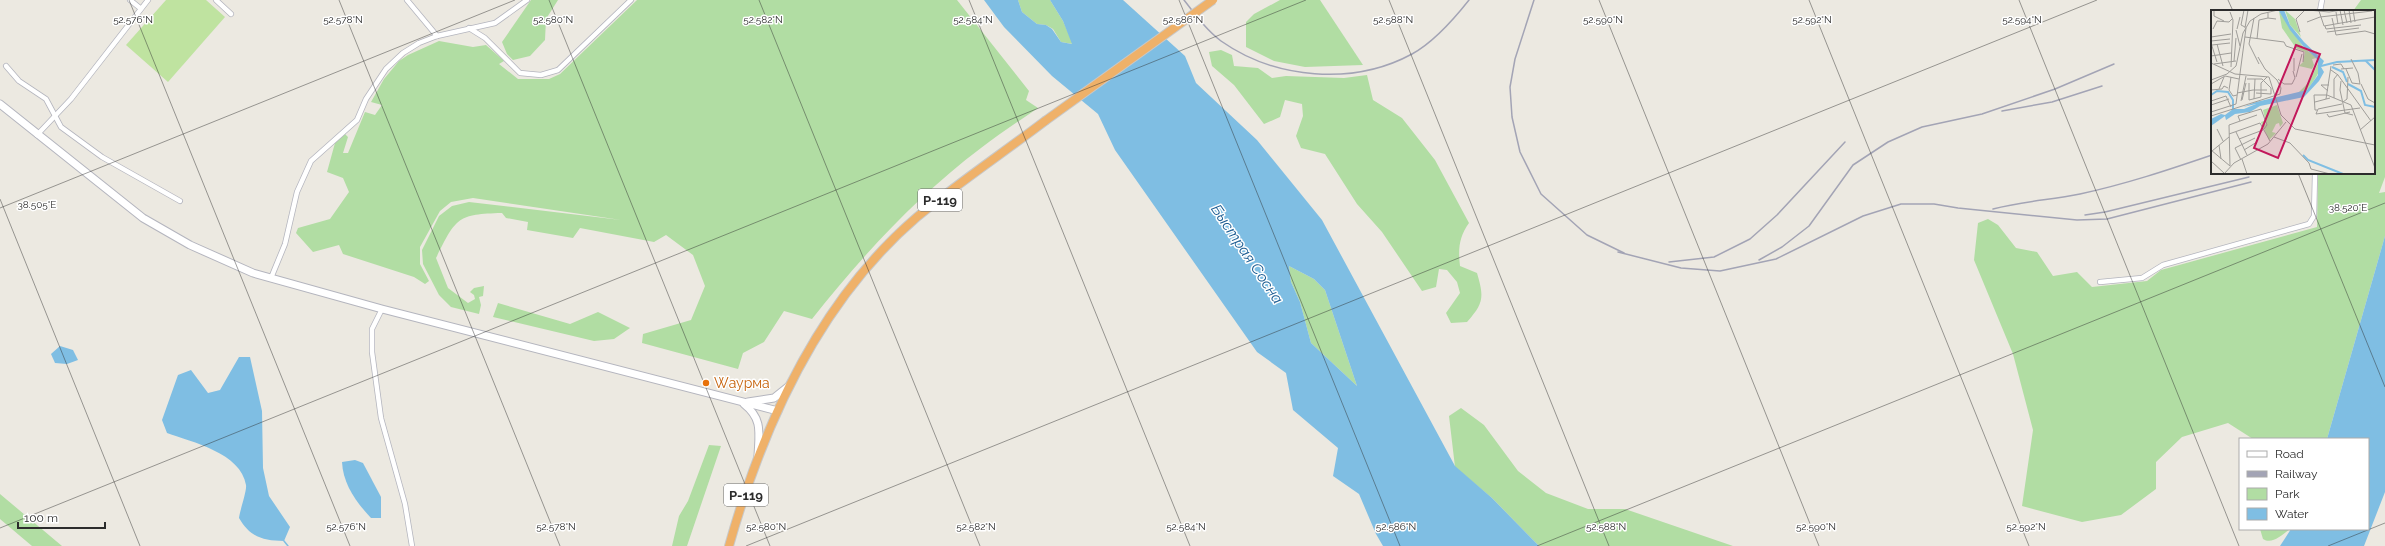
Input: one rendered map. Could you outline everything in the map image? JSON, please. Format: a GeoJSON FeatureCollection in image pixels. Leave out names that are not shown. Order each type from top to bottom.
{"type":"FeatureCollection","features":[{"type":"Feature","properties":{"kind":"highway","name":"Р-119"},"geometry":{"type":"LineString","coordinates":[[729,546],[758,463],[778,411],[791,384],[847,293],[879,256],[917,218],[1045,121],[1213,0]]}},
{"type":"Feature","properties":{"kind":"main road"},"geometry":{"type":"LineString","coordinates":[[0,104],[143,218],[190,245],[253,273],[382,309],[778,411]]}},
{"type":"Feature","properties":{"kind":"main road"},"geometry":{"type":"LineString","coordinates":[[742,402],[774,398],[791,384]]}},
{"type":"Feature","properties":{"kind":"main road"},"geometry":{"type":"LineString","coordinates":[[742,402],[754,411],[758,421],[758,463]]}},
{"type":"Feature","properties":{"kind":"street"},"geometry":{"type":"LineString","coordinates":[[130,0],[140,8]]}},
{"type":"Feature","properties":{"kind":"street"},"geometry":{"type":"LineString","coordinates":[[38,134],[54,115],[71,100],[140,8],[148,0]]}},
{"type":"Feature","properties":{"kind":"street"},"geometry":{"type":"LineString","coordinates":[[216,0],[231,14]]}},
{"type":"Feature","properties":{"kind":"street"},"geometry":{"type":"LineString","coordinates":[[407,0],[437,36]]}},
{"type":"Feature","properties":{"kind":"street"},"geometry":{"type":"LineString","coordinates":[[272,278],[285,244],[297,192],[311,161],[357,120],[366,99],[386,69],[403,53],[419,43],[437,36],[495,23],[527,0]]}},
{"type":"Feature","properties":{"kind":"street"},"geometry":{"type":"LineString","coordinates":[[469,28],[485,38],[520,73],[540,75],[558,70],[631,0]]}},
{"type":"Feature","properties":{"kind":"street"},"geometry":{"type":"LineString","coordinates":[[2320,10],[2322,0]]}},
{"type":"Feature","properties":{"kind":"street"},"geometry":{"type":"LineString","coordinates":[[6,66],[19,81],[46,99],[51,106],[61,128],[102,157],[180,201]]}},
{"type":"Feature","properties":{"kind":"street"},"geometry":{"type":"LineString","coordinates":[[2100,282],[2142,278],[2163,265],[2309,224],[2314,216],[2315,174]]}},
{"type":"Feature","properties":{"kind":"street"},"geometry":{"type":"LineString","coordinates":[[382,309],[372,329],[372,352],[381,418],[405,504],[412,546]]}},
{"type":"Feature","properties":{"kind":"green space"},"geometry":{"type":"Polygon","coordinates":[[[166,0],[206,0],[225,17],[168,82],[126,45],[166,0]]]}},
{"type":"Feature","properties":{"kind":"green space"},"geometry":{"type":"Polygon","coordinates":[[[531,0],[558,0],[546,19],[545,40],[530,56],[513,60],[507,54],[502,42],[531,0]]]}},
{"type":"Feature","properties":{"kind":"green space"},"geometry":{"type":"Polygon","coordinates":[[[637,0],[957,0],[1029,91],[1026,100],[1038,108],[981,148],[934,186],[870,250],[812,319],[784,311],[764,342],[743,353],[738,369],[642,343],[643,334],[691,320],[705,286],[693,255],[666,235],[654,242],[580,228],[573,238],[527,230],[528,222],[506,218],[502,213],[467,217],[454,226],[448,234],[436,258],[448,288],[468,303],[475,299],[474,295],[470,292],[474,288],[484,286],[483,296],[479,297],[481,305],[479,314],[451,307],[439,295],[423,264],[422,250],[439,216],[452,206],[469,202],[621,220],[473,198],[451,202],[440,211],[420,247],[420,264],[429,281],[425,284],[414,277],[343,254],[339,245],[313,252],[296,233],[298,228],[330,219],[349,192],[343,178],[327,172],[335,143],[345,134],[348,137],[343,153],[348,153],[365,112],[375,115],[382,105],[371,102],[384,79],[399,61],[408,55],[439,41],[473,47],[486,45],[504,61],[499,64],[518,79],[549,79],[560,74],[637,0]]]}},
{"type":"Feature","properties":{"kind":"green space"},"geometry":{"type":"Polygon","coordinates":[[[1018,0],[1050,0],[1063,21],[1073,44],[1061,42],[1053,29],[1046,25],[1037,24],[1022,12],[1018,0]]]}},
{"type":"Feature","properties":{"kind":"green space"},"geometry":{"type":"Polygon","coordinates":[[[1280,0],[1320,0],[1363,65],[1305,67],[1274,61],[1246,47],[1246,22],[1254,14],[1280,0]]]}},
{"type":"Feature","properties":{"kind":"green space"},"geometry":{"type":"Polygon","coordinates":[[[2361,0],[2385,0],[2385,177],[2379,193],[2385,192],[2385,236],[2327,438],[2251,438],[2228,423],[2182,437],[2156,462],[2156,489],[2121,515],[2082,522],[2022,506],[2033,430],[2013,354],[1974,260],[1978,223],[1988,219],[1998,225],[2016,248],[2037,252],[2053,276],[2077,272],[2092,287],[2147,281],[2161,270],[2317,227],[2318,174],[2375,174],[2375,10],[2354,10],[2361,0]]]}},
{"type":"Feature","properties":{"kind":"green space"},"geometry":{"type":"Polygon","coordinates":[[[1221,50],[1232,55],[1234,66],[1258,68],[1272,78],[1286,76],[1344,78],[1367,75],[1373,100],[1402,118],[1435,160],[1469,223],[1461,238],[1459,254],[1460,266],[1477,273],[1481,288],[1481,299],[1477,310],[1467,322],[1451,323],[1446,313],[1460,293],[1457,282],[1447,270],[1439,269],[1436,287],[1422,291],[1382,232],[1357,204],[1325,154],[1301,148],[1296,136],[1303,116],[1302,104],[1285,100],[1280,117],[1264,124],[1234,85],[1212,66],[1209,52],[1221,50]]]}},
{"type":"Feature","properties":{"kind":"green space"},"geometry":{"type":"Polygon","coordinates":[[[1289,266],[1314,279],[1325,290],[1357,386],[1311,343],[1300,302],[1291,282],[1289,266]]]}},
{"type":"Feature","properties":{"kind":"green space"},"geometry":{"type":"Polygon","coordinates":[[[498,303],[570,324],[598,312],[630,328],[614,339],[594,341],[493,317],[498,303]]]}},
{"type":"Feature","properties":{"kind":"green space"},"geometry":{"type":"Polygon","coordinates":[[[1461,408],[1484,425],[1518,471],[1546,493],[1588,509],[1625,509],[1733,546],[1539,546],[1492,498],[1455,467],[1449,416],[1461,408]]]}},
{"type":"Feature","properties":{"kind":"green space"},"geometry":{"type":"Polygon","coordinates":[[[709,445],[721,446],[687,546],[672,546],[679,516],[688,501],[709,445]]]}},
{"type":"Feature","properties":{"kind":"green space"},"geometry":{"type":"Polygon","coordinates":[[[0,494],[62,546],[32,546],[0,519],[0,494]]]}},
{"type":"Feature","properties":{"kind":"green space"},"geometry":{"type":"Polygon","coordinates":[[[2260,530],[2289,530],[2273,540],[2266,541],[2263,539],[2260,530]]]}},
{"type":"Feature","properties":{"kind":"water","name":"Быстрая Сосна"},"geometry":{"type":"Polygon","coordinates":[[[984,0],[1018,0],[1022,12],[1037,24],[1046,25],[1052,29],[1061,42],[1072,44],[1063,21],[1050,0],[1123,0],[1185,56],[1196,83],[1257,140],[1322,220],[1455,466],[1492,498],[1539,546],[1383,546],[1376,534],[1359,494],[1333,476],[1338,448],[1293,410],[1286,373],[1257,352],[1115,150],[1098,114],[1052,76],[1004,27],[984,0]],[[1289,266],[1291,282],[1300,302],[1311,343],[1357,386],[1325,290],[1314,279],[1289,266]]]}},
{"type":"Feature","properties":{"kind":"water"},"geometry":{"type":"Polygon","coordinates":[[[2385,236],[2385,492],[2364,546],[2280,546],[2290,530],[2369,530],[2369,438],[2327,438],[2385,236]]]}},
{"type":"Feature","properties":{"kind":"water"},"geometry":{"type":"Polygon","coordinates":[[[60,346],[73,350],[78,360],[67,364],[55,363],[51,354],[60,346]]]}},
{"type":"Feature","properties":{"kind":"water"},"geometry":{"type":"Polygon","coordinates":[[[239,357],[250,357],[262,411],[263,468],[269,496],[290,527],[284,541],[263,539],[258,537],[248,530],[239,518],[246,485],[242,474],[235,465],[214,450],[167,433],[162,420],[178,375],[191,370],[208,393],[220,390],[239,357]]]}},
{"type":"Feature","properties":{"kind":"water"},"geometry":{"type":"Polygon","coordinates":[[[355,460],[363,463],[381,497],[381,518],[371,518],[360,506],[351,492],[345,478],[342,462],[355,460]]]}},
{"type":"Feature","properties":{"kind":"waterway"},"geometry":{"type":"LineString","coordinates":[[284,541],[288,546]]}},
{"type":"Feature","properties":{"kind":"railway"},"geometry":{"type":"LineString","coordinates":[[1184,0],[1210,32],[1242,54],[1265,64],[1315,74],[1340,74],[1365,71],[1389,64],[1412,54],[1436,37],[1469,0]]}},
{"type":"Feature","properties":{"kind":"railway"},"geometry":{"type":"LineString","coordinates":[[1534,0],[1515,59],[1510,87],[1512,117],[1520,152],[1541,194],[1587,235],[1624,253]]}},
{"type":"Feature","properties":{"kind":"railway"},"geometry":{"type":"LineString","coordinates":[[1759,260],[1782,247],[1809,226],[1853,165],[1888,142],[1922,127],[1982,114],[2055,89],[2114,64]]}},
{"type":"Feature","properties":{"kind":"railway"},"geometry":{"type":"LineString","coordinates":[[2002,111],[2052,102],[2102,86]]}},
{"type":"Feature","properties":{"kind":"railway"},"geometry":{"type":"LineString","coordinates":[[1669,262],[1714,257],[1750,239],[1777,215],[1845,142]]}},
{"type":"Feature","properties":{"kind":"railway"},"geometry":{"type":"LineString","coordinates":[[1993,209],[2015,204],[2069,196],[2114,186],[2211,155]]}},
{"type":"Feature","properties":{"kind":"railway"},"geometry":{"type":"LineString","coordinates":[[2085,215],[2105,212],[2249,177]]}},
{"type":"Feature","properties":{"kind":"railway"},"geometry":{"type":"LineString","coordinates":[[1618,252],[1681,268],[1720,271],[1776,259],[1863,216],[1901,204],[1934,204],[1958,208],[2077,220],[2107,219],[2251,182]]}},
{"type":"Feature","properties":{"kind":"place","name":"Wаурма"},"geometry":{"type":"Point","coordinates":[706,383]}}]}
